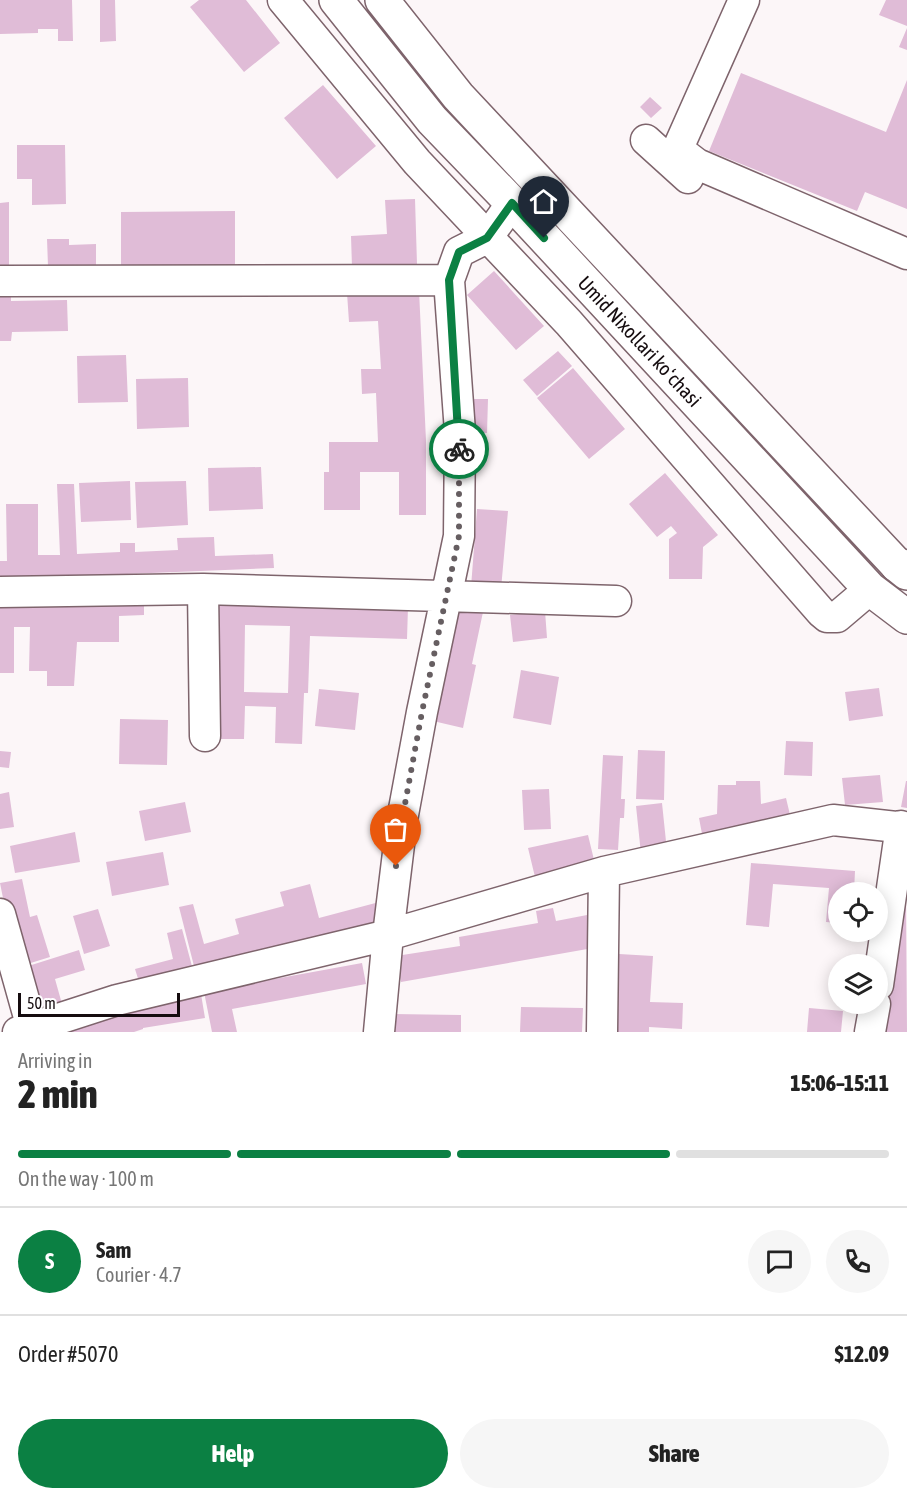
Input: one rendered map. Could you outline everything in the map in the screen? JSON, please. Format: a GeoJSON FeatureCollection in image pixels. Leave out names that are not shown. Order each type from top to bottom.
{"type":"FeatureCollection","features":[{"type":"Feature","properties":{"kind":"main road","name":"Umid Nixollari koʻchasi"},"geometry":{"type":"LineString","coordinates":[[336,0],[432,120],[512,203],[870,589],[907,617]]}},
{"type":"Feature","properties":{"kind":"main road","name":"Umid Nixollari koʻchasi"},"geometry":{"type":"LineString","coordinates":[[382,0],[458,96],[904,568]]}},
{"type":"Feature","properties":{"kind":"street"},"geometry":{"type":"LineString","coordinates":[[283,0],[417,162],[569,322],[826,617],[837,617],[870,589]]}},
{"type":"Feature","properties":{"kind":"street"},"geometry":{"type":"LineString","coordinates":[[744,0],[679,146],[684,154],[697,164],[907,254]]}},
{"type":"Feature","properties":{"kind":"street"},"geometry":{"type":"LineString","coordinates":[[646,140],[693,183],[741,204],[750,202],[759,191]]}},
{"type":"Feature","properties":{"kind":"street"},"geometry":{"type":"LineString","coordinates":[[379,1032],[402,820],[459,536],[460,444],[449,280],[459,252],[487,238],[512,203]]}},
{"type":"Feature","properties":{"kind":"street"},"geometry":{"type":"LineString","coordinates":[[0,281],[449,280]]}},
{"type":"Feature","properties":{"kind":"street"},"geometry":{"type":"LineString","coordinates":[[203,589],[205,736]]}},
{"type":"Feature","properties":{"kind":"street"},"geometry":{"type":"LineString","coordinates":[[0,592],[203,589],[616,601]]}},
{"type":"Feature","properties":{"kind":"street"},"geometry":{"type":"LineString","coordinates":[[0,914],[25,1030],[117,1000],[388,934],[604,872],[833,820],[904,827],[883,954]]}},
{"type":"Feature","properties":{"kind":"street"},"geometry":{"type":"LineString","coordinates":[[602,1032],[604,872]]}},
{"type":"Feature","properties":{"kind":"street"},"geometry":{"type":"LineString","coordinates":[[870,1032],[873,1014]]}},
{"type":"Feature","properties":{"kind":"building"},"geometry":{"type":"Polygon","coordinates":[[[0,0],[72,0],[73,41],[58,41],[58,29],[38,29],[38,33],[0,34],[0,0]]]}},
{"type":"Feature","properties":{"kind":"building"},"geometry":{"type":"Polygon","coordinates":[[[100,0],[115,0],[116,41],[100,42],[100,0]]]}},
{"type":"Feature","properties":{"kind":"building"},"geometry":{"type":"Polygon","coordinates":[[[199,0],[246,0],[280,43],[244,72],[190,7],[199,0]]]}},
{"type":"Feature","properties":{"kind":"building"},"geometry":{"type":"Polygon","coordinates":[[[886,0],[907,0],[907,26],[879,15],[886,0]]]}},
{"type":"Feature","properties":{"kind":"building"},"geometry":{"type":"Polygon","coordinates":[[[907,28],[907,50],[899,47],[907,28]]]}},
{"type":"Feature","properties":{"kind":"building"},"geometry":{"type":"Polygon","coordinates":[[[741,73],[886,132],[907,80],[907,209],[865,192],[857,211],[709,151],[741,73]]]}},
{"type":"Feature","properties":{"kind":"building"},"geometry":{"type":"Polygon","coordinates":[[[323,85],[376,146],[337,179],[284,118],[323,85]]]}},
{"type":"Feature","properties":{"kind":"building"},"geometry":{"type":"Polygon","coordinates":[[[650,97],[662,108],[651,118],[640,107],[650,97]]]}},
{"type":"Feature","properties":{"kind":"building"},"geometry":{"type":"Polygon","coordinates":[[[17,145],[65,145],[66,204],[32,205],[32,179],[17,179],[17,145]]]}},
{"type":"Feature","properties":{"kind":"building"},"geometry":{"type":"Polygon","coordinates":[[[415,199],[417,264],[352,267],[351,236],[387,234],[385,200],[415,199]]]}},
{"type":"Feature","properties":{"kind":"building"},"geometry":{"type":"Polygon","coordinates":[[[9,202],[9,268],[0,268],[0,203],[9,202]]]}},
{"type":"Feature","properties":{"kind":"building"},"geometry":{"type":"Polygon","coordinates":[[[235,211],[235,268],[121,269],[121,212],[235,211]]]}},
{"type":"Feature","properties":{"kind":"building"},"geometry":{"type":"Polygon","coordinates":[[[47,239],[69,239],[69,245],[96,244],[96,265],[48,266],[47,239]]]}},
{"type":"Feature","properties":{"kind":"building"},"geometry":{"type":"Polygon","coordinates":[[[494,271],[544,326],[516,350],[467,295],[494,271]]]}},
{"type":"Feature","properties":{"kind":"building"},"geometry":{"type":"Polygon","coordinates":[[[419,290],[426,441],[426,515],[399,515],[399,472],[360,472],[360,510],[324,510],[324,472],[329,472],[329,442],[378,442],[376,393],[362,394],[361,369],[381,369],[378,321],[349,322],[347,293],[419,290]]]}},
{"type":"Feature","properties":{"kind":"building"},"geometry":{"type":"Polygon","coordinates":[[[0,296],[11,296],[11,301],[67,300],[68,331],[12,332],[11,341],[0,341],[0,296]]]}},
{"type":"Feature","properties":{"kind":"building"},"geometry":{"type":"Polygon","coordinates":[[[558,351],[572,366],[537,396],[523,380],[558,351]]]}},
{"type":"Feature","properties":{"kind":"building"},"geometry":{"type":"Polygon","coordinates":[[[126,355],[128,402],[78,403],[77,356],[126,355]]]}},
{"type":"Feature","properties":{"kind":"building"},"geometry":{"type":"Polygon","coordinates":[[[573,368],[625,429],[589,459],[537,398],[573,368]]]}},
{"type":"Feature","properties":{"kind":"building"},"geometry":{"type":"Polygon","coordinates":[[[188,378],[189,427],[137,429],[136,379],[188,378]]]}},
{"type":"Feature","properties":{"kind":"building"},"geometry":{"type":"Polygon","coordinates":[[[471,399],[488,399],[487,433],[469,432],[471,399]]]}},
{"type":"Feature","properties":{"kind":"building"},"geometry":{"type":"Polygon","coordinates":[[[261,467],[263,509],[209,511],[208,468],[261,467]]]}},
{"type":"Feature","properties":{"kind":"building"},"geometry":{"type":"Polygon","coordinates":[[[665,473],[718,535],[703,547],[702,579],[669,579],[669,539],[677,533],[671,526],[657,537],[629,504],[665,473]]]}},
{"type":"Feature","properties":{"kind":"building"},"geometry":{"type":"Polygon","coordinates":[[[130,481],[131,520],[81,522],[79,483],[130,481]]]}},
{"type":"Feature","properties":{"kind":"building"},"geometry":{"type":"Polygon","coordinates":[[[186,481],[188,525],[137,528],[135,482],[186,481]]]}},
{"type":"Feature","properties":{"kind":"building"},"geometry":{"type":"Polygon","coordinates":[[[57,484],[74,484],[77,554],[120,552],[120,543],[135,543],[135,552],[178,550],[177,538],[214,537],[215,556],[273,554],[274,568],[77,576],[0,576],[0,561],[7,561],[6,504],[38,504],[38,555],[60,555],[57,484]]]}},
{"type":"Feature","properties":{"kind":"building"},"geometry":{"type":"Polygon","coordinates":[[[477,509],[508,511],[501,589],[471,587],[477,509]]]}},
{"type":"Feature","properties":{"kind":"building"},"geometry":{"type":"Polygon","coordinates":[[[119,600],[144,601],[144,615],[119,616],[119,642],[77,642],[74,686],[47,686],[47,671],[29,671],[30,627],[14,627],[14,673],[0,673],[0,606],[119,606],[119,600]]]}},
{"type":"Feature","properties":{"kind":"building"},"geometry":{"type":"Polygon","coordinates":[[[218,602],[408,607],[407,639],[310,636],[308,693],[304,693],[302,744],[275,743],[276,707],[245,706],[244,739],[214,739],[218,602]],[[245,625],[244,692],[288,693],[290,626],[245,625]]]}},
{"type":"Feature","properties":{"kind":"building"},"geometry":{"type":"Polygon","coordinates":[[[458,606],[483,612],[472,664],[476,665],[463,728],[433,721],[458,606]]]}},
{"type":"Feature","properties":{"kind":"building"},"geometry":{"type":"Polygon","coordinates":[[[545,611],[547,638],[513,642],[510,615],[545,611]]]}},
{"type":"Feature","properties":{"kind":"building"},"geometry":{"type":"Polygon","coordinates":[[[521,670],[559,677],[551,725],[513,718],[521,670]]]}},
{"type":"Feature","properties":{"kind":"building"},"geometry":{"type":"Polygon","coordinates":[[[879,688],[883,716],[849,721],[845,692],[879,688]]]}},
{"type":"Feature","properties":{"kind":"building"},"geometry":{"type":"Polygon","coordinates":[[[319,689],[359,693],[355,730],[315,726],[319,689]]]}},
{"type":"Feature","properties":{"kind":"building"},"geometry":{"type":"Polygon","coordinates":[[[120,719],[168,720],[167,765],[119,764],[120,719]]]}},
{"type":"Feature","properties":{"kind":"building"},"geometry":{"type":"Polygon","coordinates":[[[786,741],[813,742],[812,776],[784,775],[786,741]]]}},
{"type":"Feature","properties":{"kind":"building"},"geometry":{"type":"Polygon","coordinates":[[[638,750],[665,751],[664,800],[636,799],[638,750]]]}},
{"type":"Feature","properties":{"kind":"building"},"geometry":{"type":"Polygon","coordinates":[[[0,751],[11,752],[9,768],[0,767],[0,751]]]}},
{"type":"Feature","properties":{"kind":"building"},"geometry":{"type":"Polygon","coordinates":[[[603,755],[623,756],[621,799],[625,799],[624,818],[620,818],[618,850],[598,849],[603,755]]]}},
{"type":"Feature","properties":{"kind":"building"},"geometry":{"type":"Polygon","coordinates":[[[880,775],[883,802],[845,805],[842,778],[880,775]]]}},
{"type":"Feature","properties":{"kind":"building"},"geometry":{"type":"Polygon","coordinates":[[[736,781],[760,781],[761,804],[786,798],[791,819],[703,839],[699,818],[717,814],[718,785],[736,785],[736,781]]]}},
{"type":"Feature","properties":{"kind":"building"},"geometry":{"type":"Polygon","coordinates":[[[907,781],[907,808],[901,807],[907,781]]]}},
{"type":"Feature","properties":{"kind":"building"},"geometry":{"type":"Polygon","coordinates":[[[549,789],[551,829],[524,830],[522,790],[549,789]]]}},
{"type":"Feature","properties":{"kind":"building"},"geometry":{"type":"Polygon","coordinates":[[[9,792],[14,827],[0,829],[0,794],[9,792]]]}},
{"type":"Feature","properties":{"kind":"building"},"geometry":{"type":"Polygon","coordinates":[[[185,802],[191,832],[145,841],[139,811],[185,802]]]}},
{"type":"Feature","properties":{"kind":"building"},"geometry":{"type":"Polygon","coordinates":[[[662,803],[667,851],[641,854],[636,806],[662,803]]]}},
{"type":"Feature","properties":{"kind":"building"},"geometry":{"type":"Polygon","coordinates":[[[75,832],[80,862],[15,873],[10,846],[75,832]]]}},
{"type":"Feature","properties":{"kind":"building"},"geometry":{"type":"Polygon","coordinates":[[[588,835],[595,864],[535,877],[528,848],[588,835]]]}},
{"type":"Feature","properties":{"kind":"building"},"geometry":{"type":"Polygon","coordinates":[[[163,852],[169,885],[112,896],[106,862],[163,852]]]}},
{"type":"Feature","properties":{"kind":"building"},"geometry":{"type":"Polygon","coordinates":[[[751,863],[855,871],[854,882],[828,882],[828,888],[773,884],[769,927],[746,925],[751,863]]]}},
{"type":"Feature","properties":{"kind":"building"},"geometry":{"type":"Polygon","coordinates":[[[22,879],[30,917],[37,915],[50,957],[21,966],[8,923],[0,883],[22,879]]]}},
{"type":"Feature","properties":{"kind":"building"},"geometry":{"type":"Polygon","coordinates":[[[310,884],[319,918],[383,901],[381,920],[195,970],[179,907],[193,904],[204,944],[239,934],[235,919],[284,906],[280,892],[310,884]]]}},
{"type":"Feature","properties":{"kind":"building"},"geometry":{"type":"Polygon","coordinates":[[[828,899],[828,922],[826,922],[828,899]]]}},
{"type":"Feature","properties":{"kind":"building"},"geometry":{"type":"Polygon","coordinates":[[[906,902],[907,1032],[883,1032],[906,902]]]}},
{"type":"Feature","properties":{"kind":"building"},"geometry":{"type":"Polygon","coordinates":[[[553,908],[556,921],[587,915],[593,948],[401,982],[396,956],[460,946],[459,937],[538,923],[536,911],[553,908]]]}},
{"type":"Feature","properties":{"kind":"building"},"geometry":{"type":"Polygon","coordinates":[[[98,909],[110,946],[84,954],[73,916],[98,909]]]}},
{"type":"Feature","properties":{"kind":"building"},"geometry":{"type":"Polygon","coordinates":[[[182,929],[193,970],[140,985],[135,969],[173,959],[167,933],[182,929]]]}},
{"type":"Feature","properties":{"kind":"building"},"geometry":{"type":"Polygon","coordinates":[[[79,950],[85,970],[55,979],[62,1004],[35,1012],[22,968],[79,950]]]}},
{"type":"Feature","properties":{"kind":"building"},"geometry":{"type":"Polygon","coordinates":[[[619,954],[653,956],[650,1002],[683,1003],[682,1029],[649,1027],[649,1032],[615,1032],[619,954]]]}},
{"type":"Feature","properties":{"kind":"building"},"geometry":{"type":"Polygon","coordinates":[[[362,963],[366,984],[232,1009],[237,1032],[212,1032],[204,992],[362,963]]]}},
{"type":"Feature","properties":{"kind":"building"},"geometry":{"type":"Polygon","coordinates":[[[201,994],[205,1018],[143,1028],[134,1032],[67,1032],[67,1029],[201,994]]]}},
{"type":"Feature","properties":{"kind":"building"},"geometry":{"type":"Polygon","coordinates":[[[521,1007],[583,1008],[582,1032],[520,1032],[521,1007]]]}},
{"type":"Feature","properties":{"kind":"building"},"geometry":{"type":"Polygon","coordinates":[[[809,1008],[828,1010],[828,1014],[843,1014],[841,1032],[807,1032],[809,1008]]]}},
{"type":"Feature","properties":{"kind":"building"},"geometry":{"type":"Polygon","coordinates":[[[393,1014],[461,1015],[461,1032],[393,1032],[393,1014]]]}},
{"type":"Feature","properties":{"kind":"way so far"},"geometry":{"type":"LineString","coordinates":[[396,866],[422,712],[459,536],[459,449]]}},
{"type":"Feature","properties":{"kind":"route"},"geometry":{"type":"LineString","coordinates":[[459,449],[460,432],[449,280],[459,252],[487,238],[512,203],[544,238]]}}]}
